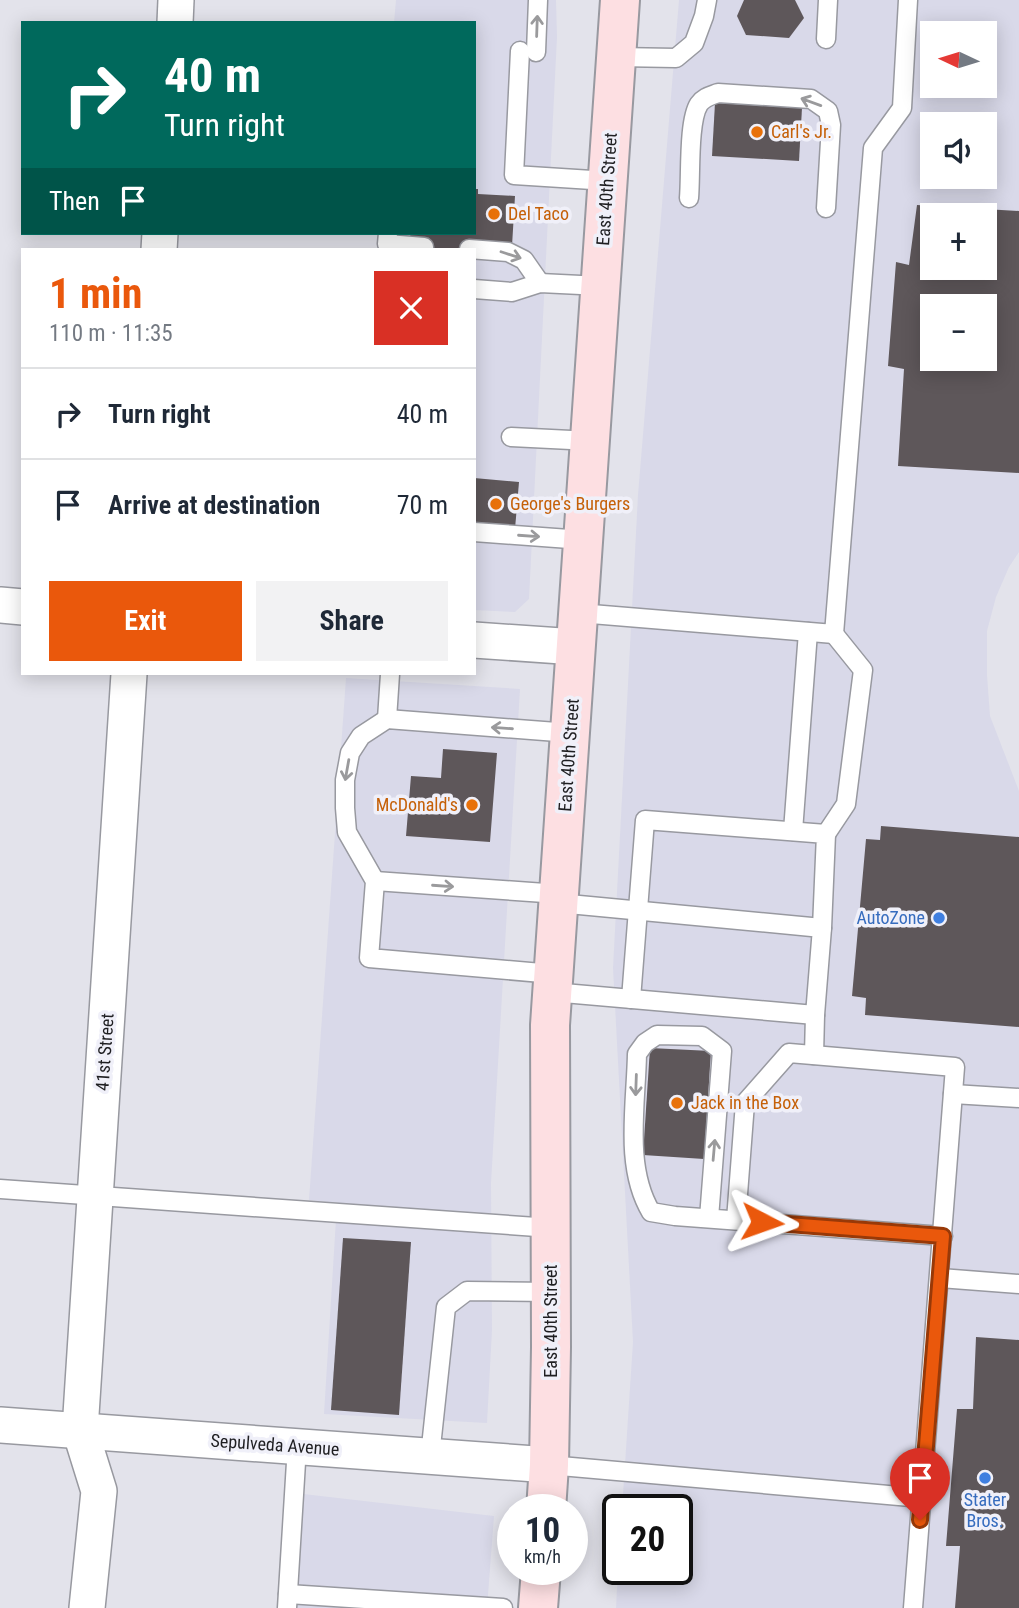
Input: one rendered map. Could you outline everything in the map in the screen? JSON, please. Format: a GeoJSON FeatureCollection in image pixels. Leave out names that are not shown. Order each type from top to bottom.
{"type":"FeatureCollection","features":[{"type":"Feature","properties":{"kind":"main road","name":"East 40th Street"},"geometry":{"type":"LineString","coordinates":[[547,1494],[551,1292],[549,1127],[553,983],[620,0]]}},
{"type":"Feature","properties":{"kind":"main road"},"geometry":{"type":"LineString","coordinates":[[538,1608],[540,1585]]}},
{"type":"Feature","properties":{"kind":"street"},"geometry":{"type":"LineString","coordinates":[[175,21],[176,0]]}},
{"type":"Feature","properties":{"kind":"street"},"geometry":{"type":"LineString","coordinates":[[0,605],[21,607]]}},
{"type":"Feature","properties":{"kind":"street"},"geometry":{"type":"LineString","coordinates":[[476,640],[578,630]]}},
{"type":"Feature","properties":{"kind":"street","name":"41st Street"},"geometry":{"type":"LineString","coordinates":[[80,1430],[129,675]]}},
{"type":"Feature","properties":{"kind":"street","name":"Sepulveda Avenue"},"geometry":{"type":"LineString","coordinates":[[0,1425],[550,1465]]}},
{"type":"Feature","properties":{"kind":"street"},"geometry":{"type":"LineString","coordinates":[[80,1430],[99,1490],[88,1608]]}},
{"type":"Feature","properties":{"kind":"lane"},"geometry":{"type":"LineString","coordinates":[[538,0],[528,51],[514,175],[608,181]]}},
{"type":"Feature","properties":{"kind":"lane"},"geometry":{"type":"LineString","coordinates":[[617,57],[676,58],[694,43],[707,0]]}},
{"type":"Feature","properties":{"kind":"lane"},"geometry":{"type":"LineString","coordinates":[[826,39],[828,0]]}},
{"type":"Feature","properties":{"kind":"lane"},"geometry":{"type":"LineString","coordinates":[[814,1055],[826,834],[846,804],[863,670],[834,634],[873,148],[902,108],[908,0]]}},
{"type":"Feature","properties":{"kind":"lane"},"geometry":{"type":"LineString","coordinates":[[690,198],[694,118],[705,97],[718,93],[811,99],[828,111],[831,125],[826,208]]}},
{"type":"Feature","properties":{"kind":"lane"},"geometry":{"type":"LineString","coordinates":[[388,235],[387,244],[424,247]]}},
{"type":"Feature","properties":{"kind":"lane"},"geometry":{"type":"LineString","coordinates":[[476,250],[508,252],[524,260],[540,283]]}},
{"type":"Feature","properties":{"kind":"lane"},"geometry":{"type":"LineString","coordinates":[[476,289],[512,292],[540,283],[601,286]]}},
{"type":"Feature","properties":{"kind":"lane"},"geometry":{"type":"LineString","coordinates":[[511,437],[591,441]]}},
{"type":"Feature","properties":{"kind":"lane"},"geometry":{"type":"LineString","coordinates":[[476,532],[583,540]]}},
{"type":"Feature","properties":{"kind":"lane"},"geometry":{"type":"LineString","coordinates":[[578,630],[834,634]]}},
{"type":"Feature","properties":{"kind":"lane"},"geometry":{"type":"LineString","coordinates":[[793,831],[808,632]]}},
{"type":"Feature","properties":{"kind":"lane"},"geometry":{"type":"LineString","coordinates":[[387,719],[390,675]]}},
{"type":"Feature","properties":{"kind":"lane"},"geometry":{"type":"LineString","coordinates":[[570,733],[387,719],[360,736],[350,752],[345,780],[347,832],[375,881],[369,958],[553,983],[631,999],[815,1015]]}},
{"type":"Feature","properties":{"kind":"lane"},"geometry":{"type":"LineString","coordinates":[[631,999],[645,820],[826,834]]}},
{"type":"Feature","properties":{"kind":"lane"},"geometry":{"type":"LineString","coordinates":[[375,881],[559,899],[638,911],[822,928]]}},
{"type":"Feature","properties":{"kind":"lane"},"geometry":{"type":"LineString","coordinates":[[709,1218],[722,1051],[702,1037],[657,1035],[645,1043],[637,1054],[634,1168],[641,1195],[651,1212],[675,1216],[943,1236]]}},
{"type":"Feature","properties":{"kind":"lane"},"geometry":{"type":"LineString","coordinates":[[736,1220],[745,1103],[789,1053],[955,1067],[913,1608]]}},
{"type":"Feature","properties":{"kind":"lane"},"geometry":{"type":"LineString","coordinates":[[953,1094],[1019,1098]]}},
{"type":"Feature","properties":{"kind":"lane"},"geometry":{"type":"LineString","coordinates":[[0,1189],[551,1228]]}},
{"type":"Feature","properties":{"kind":"lane"},"geometry":{"type":"LineString","coordinates":[[940,1278],[1019,1284]]}},
{"type":"Feature","properties":{"kind":"lane"},"geometry":{"type":"LineString","coordinates":[[430,1456],[446,1307],[467,1291],[551,1292]]}},
{"type":"Feature","properties":{"kind":"lane"},"geometry":{"type":"LineString","coordinates":[[297,1447],[288,1601],[503,1608]]}},
{"type":"Feature","properties":{"kind":"lane"},"geometry":{"type":"LineString","coordinates":[[550,1465],[922,1498]]}},
{"type":"Feature","properties":{"kind":"shaded area"},"geometry":{"type":"Polygon","coordinates":[[[396,0],[556,0],[557,37],[529,599],[515,612],[476,610],[476,248],[380,248],[381,235],[476,235],[476,21],[394,21],[396,0]]]}},
{"type":"Feature","properties":{"kind":"shaded area"},"geometry":{"type":"Polygon","coordinates":[[[679,0],[1019,0],[1019,552],[996,597],[987,631],[987,675],[990,716],[1019,791],[1019,1608],[616,1608],[617,1585],[693,1585],[693,1494],[623,1494],[633,1342],[613,968],[638,495],[679,0]]]}},
{"type":"Feature","properties":{"kind":"shaded area"},"geometry":{"type":"Polygon","coordinates":[[[346,678],[520,689],[491,1183],[492,1330],[487,1423],[324,1414],[337,1203],[309,1200],[346,678]]]}},
{"type":"Feature","properties":{"kind":"shaded area"},"geometry":{"type":"Polygon","coordinates":[[[286,1492],[494,1516],[487,1608],[277,1608],[286,1492]]]}},
{"type":"Feature","properties":{"kind":"building"},"geometry":{"type":"Polygon","coordinates":[[[744,0],[795,0],[804,18],[789,38],[746,35],[737,16],[744,0]]]}},
{"type":"Feature","properties":{"kind":"building","name":"Carl's Jr."},"geometry":{"type":"Polygon","coordinates":[[[715,103],[802,108],[799,161],[712,156],[715,103]]]}},
{"type":"Feature","properties":{"kind":"building","name":"Del Taco"},"geometry":{"type":"Polygon","coordinates":[[[476,189],[478,194],[515,196],[512,246],[476,249],[421,248],[410,235],[476,235],[476,189]]]}},
{"type":"Feature","properties":{"kind":"building"},"geometry":{"type":"Polygon","coordinates":[[[917,205],[920,205],[920,280],[997,280],[997,210],[1019,211],[1019,473],[898,466],[904,369],[888,366],[896,262],[909,265],[917,205]]]}},
{"type":"Feature","properties":{"kind":"building","name":"George's Burgers"},"geometry":{"type":"Polygon","coordinates":[[[476,478],[519,482],[515,529],[476,526],[476,478]]]}},
{"type":"Feature","properties":{"kind":"building"},"geometry":{"type":"Polygon","coordinates":[[[443,749],[497,753],[490,842],[406,836],[411,776],[441,778],[443,749]]]}},
{"type":"Feature","properties":{"kind":"building","name":"AutoZone"},"geometry":{"type":"Polygon","coordinates":[[[881,826],[1019,837],[1019,1027],[865,1015],[866,998],[852,996],[866,839],[880,840],[881,826]]]}},
{"type":"Feature","properties":{"kind":"building","name":"Jack in the Box"},"geometry":{"type":"Polygon","coordinates":[[[650,1048],[711,1051],[704,1159],[643,1155],[650,1048]]]}},
{"type":"Feature","properties":{"kind":"building"},"geometry":{"type":"Polygon","coordinates":[[[343,1238],[411,1242],[399,1415],[331,1410],[343,1238]]]}},
{"type":"Feature","properties":{"kind":"building","name":"Stater Bros."},"geometry":{"type":"Polygon","coordinates":[[[976,1337],[1019,1340],[1019,1608],[955,1608],[960,1546],[946,1546],[957,1409],[973,1409],[976,1337]]]}},
{"type":"Feature","properties":{"kind":"place","name":"Carl's Jr."},"geometry":{"type":"Point","coordinates":[757,132]}},
{"type":"Feature","properties":{"kind":"place","name":"Del Taco"},"geometry":{"type":"Point","coordinates":[494,214]}},
{"type":"Feature","properties":{"kind":"place","name":"George's Burgers"},"geometry":{"type":"Point","coordinates":[496,504]}},
{"type":"Feature","properties":{"kind":"place","name":"McDonald's"},"geometry":{"type":"Point","coordinates":[472,805]}},
{"type":"Feature","properties":{"kind":"place","name":"AutoZone"},"geometry":{"type":"Point","coordinates":[939,918]}},
{"type":"Feature","properties":{"kind":"place","name":"Jack in the Box"},"geometry":{"type":"Point","coordinates":[677,1103]}},
{"type":"Feature","properties":{"kind":"place","name":"Stater Bros."},"geometry":{"type":"Point","coordinates":[985,1478]}},
{"type":"Feature","properties":{"kind":"route"},"geometry":{"type":"LineString","coordinates":[[762,1222],[943,1236],[920,1520]]}}]}
